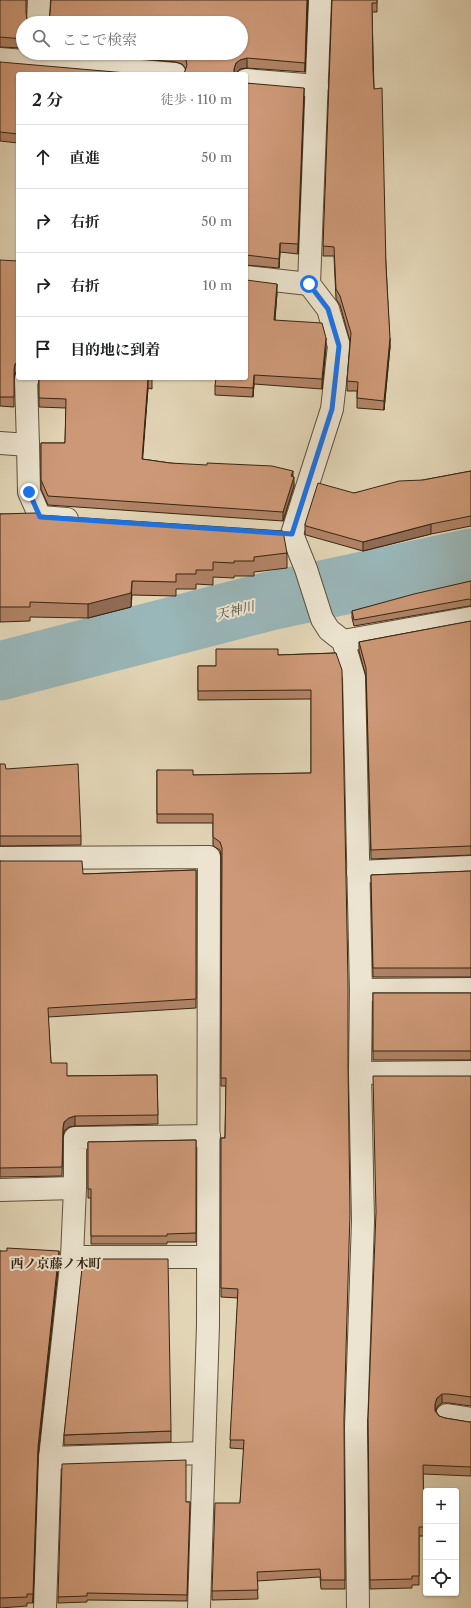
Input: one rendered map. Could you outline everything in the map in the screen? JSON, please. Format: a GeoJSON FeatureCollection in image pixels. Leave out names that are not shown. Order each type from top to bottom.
{"type":"FeatureCollection","features":[{"type":"Feature","properties":{"kind":"street"},"geometry":{"type":"LineString","coordinates":[[38,16],[39,0]]}},
{"type":"Feature","properties":{"kind":"street"},"geometry":{"type":"LineString","coordinates":[[320,0],[309,284],[328,309],[339,346],[332,409],[284,533],[306,569],[322,619],[329,630],[343,640],[354,677],[361,990],[360,1073],[363,1222],[356,1428],[358,1608]]}},
{"type":"Feature","properties":{"kind":"street"},"geometry":{"type":"LineString","coordinates":[[0,59],[151,72]]}},
{"type":"Feature","properties":{"kind":"street"},"geometry":{"type":"LineString","coordinates":[[248,80],[317,86]]}},
{"type":"Feature","properties":{"kind":"street"},"geometry":{"type":"LineString","coordinates":[[248,277],[309,284]]}},
{"type":"Feature","properties":{"kind":"street"},"geometry":{"type":"LineString","coordinates":[[27,380],[29,492],[40,517],[87,520]]}},
{"type":"Feature","properties":{"kind":"street"},"geometry":{"type":"LineString","coordinates":[[0,443],[28,445]]}},
{"type":"Feature","properties":{"kind":"street"},"geometry":{"type":"LineString","coordinates":[[343,640],[471,618]]}},
{"type":"Feature","properties":{"kind":"street"},"geometry":{"type":"LineString","coordinates":[[0,858],[209,857],[208,1325],[199,1608]]}},
{"type":"Feature","properties":{"kind":"street"},"geometry":{"type":"LineString","coordinates":[[358,872],[471,867]]}},
{"type":"Feature","properties":{"kind":"street"},"geometry":{"type":"LineString","coordinates":[[361,990],[471,989]]}},
{"type":"Feature","properties":{"kind":"street"},"geometry":{"type":"LineString","coordinates":[[360,1073],[471,1072]]}},
{"type":"Feature","properties":{"kind":"street"},"geometry":{"type":"LineString","coordinates":[[45,1608],[50,1458],[72,1257],[75,1188],[75,1138],[209,1136]]}},
{"type":"Feature","properties":{"kind":"street"},"geometry":{"type":"LineString","coordinates":[[0,1190],[75,1188]]}},
{"type":"Feature","properties":{"kind":"street"},"geometry":{"type":"LineString","coordinates":[[72,1257],[208,1257]]}},
{"type":"Feature","properties":{"kind":"street"},"geometry":{"type":"LineString","coordinates":[[446,1415],[471,1419]]}},
{"type":"Feature","properties":{"kind":"street"},"geometry":{"type":"LineString","coordinates":[[50,1458],[204,1453]]}},
{"type":"Feature","properties":{"kind":"building"},"geometry":{"type":"Polygon","coordinates":[[[0,0],[26,0],[26,16],[16,16],[16,38],[0,37],[0,0]]]}},
{"type":"Feature","properties":{"kind":"building"},"geometry":{"type":"Polygon","coordinates":[[[51,0],[307,0],[305,63],[248,58],[248,16],[49,16],[51,0]]]}},
{"type":"Feature","properties":{"kind":"building"},"geometry":{"type":"Polygon","coordinates":[[[332,0],[377,0],[377,3],[372,3],[373,70],[374,89],[382,88],[386,266],[390,338],[384,401],[357,398],[358,382],[347,381],[351,333],[340,296],[336,289],[334,247],[323,246],[332,0]]]}},
{"type":"Feature","properties":{"kind":"building"},"geometry":{"type":"Polygon","coordinates":[[[186,60],[240,60],[236,63],[234,72],[184,72],[187,65],[186,60]]]}},
{"type":"Feature","properties":{"kind":"building"},"geometry":{"type":"Polygon","coordinates":[[[0,62],[115,72],[16,72],[16,134],[0,132],[0,62]]]}},
{"type":"Feature","properties":{"kind":"building"},"geometry":{"type":"Polygon","coordinates":[[[248,83],[304,88],[298,244],[280,243],[279,259],[248,255],[248,83]]]}},
{"type":"Feature","properties":{"kind":"building"},"geometry":{"type":"Polygon","coordinates":[[[0,260],[16,261],[16,363],[14,370],[14,397],[0,397],[0,260]]]}},
{"type":"Feature","properties":{"kind":"building"},"geometry":{"type":"Polygon","coordinates":[[[248,280],[277,284],[274,320],[322,323],[326,338],[322,379],[254,375],[253,388],[215,386],[216,380],[248,380],[248,280]]]}},
{"type":"Feature","properties":{"kind":"building"},"geometry":{"type":"Polygon","coordinates":[[[39,380],[148,380],[142,459],[170,463],[207,465],[207,463],[272,466],[293,471],[291,476],[294,477],[283,512],[48,496],[41,480],[41,443],[65,443],[66,399],[39,398],[39,380]]]}},
{"type":"Feature","properties":{"kind":"building"},"geometry":{"type":"Polygon","coordinates":[[[471,471],[471,516],[431,524],[363,542],[306,526],[305,524],[318,483],[354,493],[399,481],[423,480],[471,471]]]}},
{"type":"Feature","properties":{"kind":"building"},"geometry":{"type":"Polygon","coordinates":[[[35,513],[39,515],[283,531],[287,553],[254,557],[254,561],[234,561],[234,563],[213,562],[213,570],[196,570],[196,574],[176,574],[176,582],[132,581],[131,593],[88,604],[30,602],[30,607],[0,607],[0,514],[35,513]]]}},
{"type":"Feature","properties":{"kind":"building"},"geometry":{"type":"Polygon","coordinates":[[[471,581],[471,600],[469,599],[354,620],[352,611],[414,594],[471,581]]]}},
{"type":"Feature","properties":{"kind":"building"},"geometry":{"type":"Polygon","coordinates":[[[471,621],[471,846],[371,850],[366,668],[359,642],[471,621]]]}},
{"type":"Feature","properties":{"kind":"building"},"geometry":{"type":"Polygon","coordinates":[[[216,649],[278,649],[278,655],[336,653],[342,670],[348,981],[350,1212],[344,1419],[345,1580],[321,1580],[320,1569],[257,1572],[258,1590],[212,1591],[215,1503],[240,1503],[244,1440],[230,1440],[238,1289],[221,1288],[221,1138],[225,1138],[226,1078],[221,1078],[222,848],[220,842],[213,837],[213,814],[157,814],[157,770],[193,770],[193,775],[311,773],[311,690],[198,691],[198,666],[216,666],[216,649]]]}},
{"type":"Feature","properties":{"kind":"building"},"geometry":{"type":"Polygon","coordinates":[[[0,764],[5,764],[6,769],[78,764],[81,836],[0,836],[0,764]]]}},
{"type":"Feature","properties":{"kind":"building"},"geometry":{"type":"Polygon","coordinates":[[[0,861],[82,861],[83,874],[196,870],[196,999],[48,1008],[51,1063],[67,1063],[67,1076],[157,1075],[158,1115],[75,1116],[64,1122],[62,1167],[0,1168],[0,861]]]}},
{"type":"Feature","properties":{"kind":"building"},"geometry":{"type":"Polygon","coordinates":[[[471,871],[471,968],[373,968],[371,875],[471,871]]]}},
{"type":"Feature","properties":{"kind":"building"},"geometry":{"type":"Polygon","coordinates":[[[373,993],[471,993],[471,1051],[373,1051],[373,993]]]}},
{"type":"Feature","properties":{"kind":"building"},"geometry":{"type":"Polygon","coordinates":[[[373,1076],[471,1076],[471,1397],[442,1394],[437,1398],[435,1411],[439,1416],[445,1418],[471,1422],[471,1467],[423,1465],[423,1527],[419,1527],[419,1576],[412,1576],[412,1579],[370,1580],[368,1419],[376,1212],[373,1076]]]}},
{"type":"Feature","properties":{"kind":"building"},"geometry":{"type":"Polygon","coordinates":[[[196,1140],[196,1233],[167,1234],[167,1236],[91,1236],[91,1189],[88,1189],[88,1142],[196,1140]]]}},
{"type":"Feature","properties":{"kind":"building"},"geometry":{"type":"Polygon","coordinates":[[[7,1248],[59,1251],[38,1447],[33,1594],[27,1594],[27,1597],[0,1598],[0,1251],[7,1251],[7,1248]]]}},
{"type":"Feature","properties":{"kind":"building"},"geometry":{"type":"Polygon","coordinates":[[[83,1259],[168,1259],[171,1431],[64,1435],[83,1259]]]}},
{"type":"Feature","properties":{"kind":"building"},"geometry":{"type":"Polygon","coordinates":[[[186,1460],[186,1502],[190,1502],[187,1595],[87,1593],[87,1596],[58,1597],[62,1464],[186,1460]]]}},
{"type":"Feature","properties":{"kind":"waterway","name":"天神川"},"geometry":{"type":"LineString","coordinates":[[0,671],[270,601],[471,558]]}},
{"type":"Feature","properties":{"kind":"district","name":"西ノ京藤ノ木町"},"geometry":{"type":"Point","coordinates":[56,1263]}},
{"type":"Feature","properties":{"kind":"route"},"geometry":{"type":"LineString","coordinates":[[29,492],[40,517],[292,534],[332,409],[339,346],[328,309],[309,284]]}}]}
